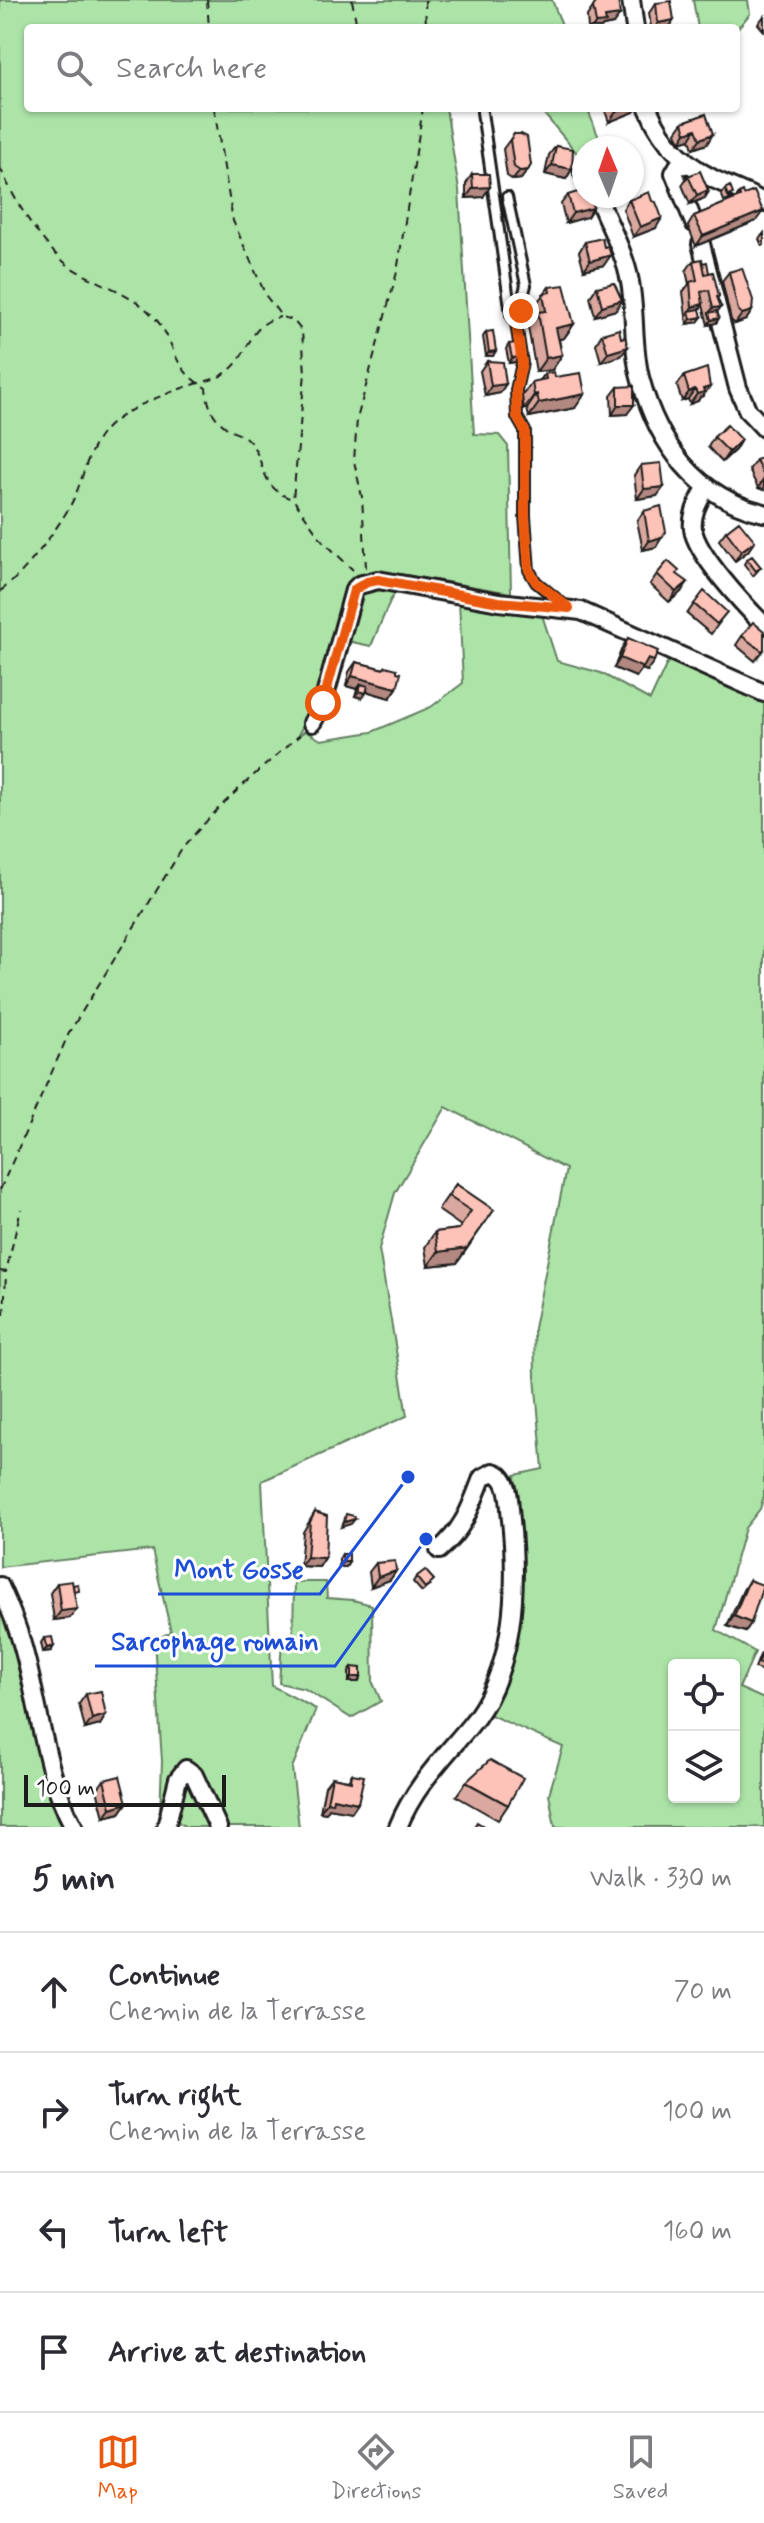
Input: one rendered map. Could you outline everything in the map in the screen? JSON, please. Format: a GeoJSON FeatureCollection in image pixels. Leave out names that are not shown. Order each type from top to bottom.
{"type":"FeatureCollection","features":[{"type":"Feature","properties":{"kind":"street"},"geometry":{"type":"LineString","coordinates":[[631,0],[634,24]]}},
{"type":"Feature","properties":{"kind":"street"},"geometry":{"type":"LineString","coordinates":[[650,112],[659,134],[690,164],[764,203]]}},
{"type":"Feature","properties":{"kind":"street"},"geometry":{"type":"LineString","coordinates":[[690,164],[678,166],[674,173],[694,223]]}},
{"type":"Feature","properties":{"kind":"street"},"geometry":{"type":"LineString","coordinates":[[602,208],[630,281],[640,379],[669,445],[685,468],[706,488],[733,503],[764,513]]}},
{"type":"Feature","properties":{"kind":"street"},"geometry":{"type":"LineString","coordinates":[[701,244],[738,388],[748,411],[764,428]]}},
{"type":"Feature","properties":{"kind":"street"},"geometry":{"type":"LineString","coordinates":[[706,488],[693,516],[695,539],[731,589],[764,625]]}},
{"type":"Feature","properties":{"kind":"street"},"geometry":{"type":"LineString","coordinates":[[312,723],[323,703],[354,590],[367,582],[394,583],[499,602],[569,608],[593,615],[764,693]]}},
{"type":"Feature","properties":{"kind":"street"},"geometry":{"type":"LineString","coordinates":[[398,1827],[427,1774],[469,1727],[490,1697],[498,1675],[511,1611],[514,1573],[509,1501],[504,1479],[499,1474],[493,1472],[482,1478],[468,1515],[454,1538],[439,1550]]}},
{"type":"Feature","properties":{"kind":"street"},"geometry":{"type":"LineString","coordinates":[[0,1586],[22,1644],[43,1742],[74,1827]]}},
{"type":"Feature","properties":{"kind":"street"},"geometry":{"type":"LineString","coordinates":[[166,1827],[178,1779],[186,1769],[194,1775],[218,1827]]}},
{"type":"Feature","properties":{"kind":"lane"},"geometry":{"type":"LineString","coordinates":[[482,112],[511,314],[516,323],[522,363],[516,390],[517,417],[525,431],[525,516],[529,570],[536,582],[569,608]]}},
{"type":"Feature","properties":{"kind":"lane"},"geometry":{"type":"LineString","coordinates":[[507,197],[526,285],[516,323]]}},
{"type":"Feature","properties":{"kind":"path"},"geometry":{"type":"LineString","coordinates":[[207,0],[209,24]]}},
{"type":"Feature","properties":{"kind":"path"},"geometry":{"type":"LineString","coordinates":[[352,0],[358,24]]}},
{"type":"Feature","properties":{"kind":"path"},"geometry":{"type":"LineString","coordinates":[[425,0],[426,24]]}},
{"type":"Feature","properties":{"kind":"path"},"geometry":{"type":"LineString","coordinates":[[215,112],[233,221],[266,296],[282,317]]}},
{"type":"Feature","properties":{"kind":"path"},"geometry":{"type":"LineString","coordinates":[[367,582],[362,497],[354,461],[357,419],[397,272],[422,112]]}},
{"type":"Feature","properties":{"kind":"path"},"geometry":{"type":"LineString","coordinates":[[0,167],[9,188],[38,231],[70,267],[136,301],[151,313],[165,330],[183,371],[206,388],[208,406],[215,418],[248,440],[271,486],[293,499],[322,540],[367,582]]}},
{"type":"Feature","properties":{"kind":"path"},"geometry":{"type":"LineString","coordinates":[[0,591],[17,579],[70,507],[85,462],[109,426],[136,408],[197,383],[216,379],[229,371],[252,333],[269,321],[282,317],[293,320],[302,331],[305,346],[293,499]]}},
{"type":"Feature","properties":{"kind":"path"},"geometry":{"type":"LineString","coordinates":[[0,1190],[69,1033],[182,849],[238,787],[312,723]]}},
{"type":"Feature","properties":{"kind":"path"},"geometry":{"type":"LineString","coordinates":[[4,1315],[6,1272],[21,1209]]}},
{"type":"Feature","properties":{"kind":"path"},"geometry":{"type":"LineString","coordinates":[[0,1271],[6,1272]]}},
{"type":"Feature","properties":{"kind":"green space"},"geometry":{"type":"Polygon","coordinates":[[[0,0],[552,0],[561,24],[24,24],[24,112],[447,112],[459,190],[474,434],[499,435],[508,446],[511,593],[406,575],[390,601],[371,646],[347,641],[297,737],[305,731],[321,740],[372,732],[431,707],[463,683],[459,601],[542,615],[557,661],[601,673],[650,700],[669,659],[764,700],[764,1496],[760,1509],[745,1528],[716,1630],[755,1652],[740,1686],[740,1659],[668,1659],[668,1803],[740,1803],[740,1688],[764,1699],[764,1827],[555,1827],[549,1794],[563,1747],[486,1713],[516,1627],[521,1587],[515,1475],[543,1469],[534,1328],[566,1169],[446,1107],[395,1193],[379,1249],[407,1416],[262,1481],[272,1686],[316,1709],[292,1768],[299,1827],[228,1827],[203,1775],[188,1763],[176,1766],[160,1815],[162,1761],[154,1640],[171,1632],[152,1550],[0,1567],[0,0]]]}},
{"type":"Feature","properties":{"kind":"green space"},"geometry":{"type":"Polygon","coordinates":[[[693,0],[748,0],[750,14],[740,25],[697,24],[693,0]]]}},
{"type":"Feature","properties":{"kind":"green space"},"geometry":{"type":"Polygon","coordinates":[[[542,112],[589,112],[598,136],[572,136],[572,147],[542,112]]]}},
{"type":"Feature","properties":{"kind":"green space"},"geometry":{"type":"Polygon","coordinates":[[[294,1582],[326,1582],[327,1598],[372,1605],[373,1683],[381,1701],[351,1718],[305,1689],[279,1683],[282,1642],[293,1638],[294,1582]]]}},
{"type":"Feature","properties":{"kind":"green space"},"geometry":{"type":"Polygon","coordinates":[[[0,1597],[12,1626],[68,1827],[0,1827],[0,1597]]]}},
{"type":"Feature","properties":{"kind":"green space"},"geometry":{"type":"Polygon","coordinates":[[[188,1779],[212,1827],[186,1827],[174,1819],[183,1784],[188,1779]]]}},
{"type":"Feature","properties":{"kind":"building"},"geometry":{"type":"Polygon","coordinates":[[[598,0],[618,0],[620,15],[605,17],[606,22],[596,23],[593,7],[598,0]]]}},
{"type":"Feature","properties":{"kind":"building"},"geometry":{"type":"Polygon","coordinates":[[[671,1],[674,20],[658,23],[656,3],[671,1]]]}},
{"type":"Feature","properties":{"kind":"building"},"geometry":{"type":"Polygon","coordinates":[[[706,114],[713,134],[700,139],[696,129],[686,133],[683,122],[706,114]]]}},
{"type":"Feature","properties":{"kind":"building"},"geometry":{"type":"Polygon","coordinates":[[[514,134],[527,137],[531,165],[528,170],[520,171],[514,167],[510,140],[514,134]]]}},
{"type":"Feature","properties":{"kind":"building"},"geometry":{"type":"Polygon","coordinates":[[[556,146],[572,149],[572,169],[552,165],[556,146]]]}},
{"type":"Feature","properties":{"kind":"building"},"geometry":{"type":"Polygon","coordinates":[[[700,171],[708,190],[697,195],[688,176],[700,171]]]}},
{"type":"Feature","properties":{"kind":"building"},"geometry":{"type":"Polygon","coordinates":[[[472,174],[489,174],[490,187],[473,188],[472,174]]]}},
{"type":"Feature","properties":{"kind":"building"},"geometry":{"type":"Polygon","coordinates":[[[730,186],[733,194],[728,196],[725,189],[730,186]]]}},
{"type":"Feature","properties":{"kind":"building"},"geometry":{"type":"Polygon","coordinates":[[[754,191],[763,211],[703,236],[694,216],[740,197],[739,194],[743,192],[744,195],[754,191]]]}},
{"type":"Feature","properties":{"kind":"building"},"geometry":{"type":"Polygon","coordinates":[[[649,192],[662,218],[640,227],[632,208],[644,208],[644,194],[649,192]]]}},
{"type":"Feature","properties":{"kind":"building"},"geometry":{"type":"Polygon","coordinates":[[[572,194],[572,208],[593,208],[573,213],[568,195],[572,194]]]}},
{"type":"Feature","properties":{"kind":"building"},"geometry":{"type":"Polygon","coordinates":[[[602,238],[604,247],[608,246],[611,255],[590,261],[585,242],[602,238]]]}},
{"type":"Feature","properties":{"kind":"building"},"geometry":{"type":"Polygon","coordinates":[[[702,259],[705,274],[713,272],[721,307],[713,308],[709,290],[701,292],[703,304],[692,307],[690,282],[697,280],[693,261],[702,259]]]}},
{"type":"Feature","properties":{"kind":"building"},"geometry":{"type":"Polygon","coordinates":[[[707,262],[709,273],[705,274],[703,263],[707,262]]]}},
{"type":"Feature","properties":{"kind":"building"},"geometry":{"type":"Polygon","coordinates":[[[742,268],[753,300],[752,311],[742,314],[738,310],[729,272],[742,268]]]}},
{"type":"Feature","properties":{"kind":"building"},"geometry":{"type":"Polygon","coordinates":[[[614,283],[622,300],[602,306],[597,287],[614,283]]]}},
{"type":"Feature","properties":{"kind":"building"},"geometry":{"type":"Polygon","coordinates":[[[564,285],[574,324],[556,328],[562,355],[546,358],[538,312],[546,311],[543,294],[550,292],[549,287],[564,285]]]}},
{"type":"Feature","properties":{"kind":"building"},"geometry":{"type":"Polygon","coordinates":[[[700,309],[702,317],[691,319],[689,311],[700,309]]]}},
{"type":"Feature","properties":{"kind":"building"},"geometry":{"type":"Polygon","coordinates":[[[717,311],[719,318],[711,320],[709,313],[717,311]]]}},
{"type":"Feature","properties":{"kind":"building"},"geometry":{"type":"Polygon","coordinates":[[[619,329],[628,347],[608,353],[602,334],[619,329]]]}},
{"type":"Feature","properties":{"kind":"building"},"geometry":{"type":"Polygon","coordinates":[[[493,331],[496,351],[489,352],[486,332],[493,331]]]}},
{"type":"Feature","properties":{"kind":"building"},"geometry":{"type":"Polygon","coordinates":[[[516,343],[519,357],[512,358],[509,344],[516,343]]]}},
{"type":"Feature","properties":{"kind":"building"},"geometry":{"type":"Polygon","coordinates":[[[487,361],[503,362],[506,384],[491,386],[487,361]]]}},
{"type":"Feature","properties":{"kind":"building"},"geometry":{"type":"Polygon","coordinates":[[[707,368],[710,387],[697,394],[695,389],[689,392],[684,376],[707,368]]]}},
{"type":"Feature","properties":{"kind":"building"},"geometry":{"type":"Polygon","coordinates":[[[554,372],[555,377],[581,373],[585,394],[539,403],[532,382],[546,379],[545,374],[554,372]]]}},
{"type":"Feature","properties":{"kind":"building"},"geometry":{"type":"Polygon","coordinates":[[[634,386],[634,405],[618,405],[618,387],[634,386]]]}},
{"type":"Feature","properties":{"kind":"building"},"geometry":{"type":"Polygon","coordinates":[[[727,425],[741,440],[729,452],[714,437],[727,425]]]}},
{"type":"Feature","properties":{"kind":"building"},"geometry":{"type":"Polygon","coordinates":[[[764,457],[764,476],[756,460],[764,457]]]}},
{"type":"Feature","properties":{"kind":"building"},"geometry":{"type":"Polygon","coordinates":[[[661,463],[664,487],[644,489],[641,465],[661,463]]]}},
{"type":"Feature","properties":{"kind":"building"},"geometry":{"type":"Polygon","coordinates":[[[661,506],[666,532],[662,537],[649,541],[644,511],[661,506]]]}},
{"type":"Feature","properties":{"kind":"building"},"geometry":{"type":"Polygon","coordinates":[[[739,521],[755,541],[741,551],[726,531],[739,521]]]}},
{"type":"Feature","properties":{"kind":"building"},"geometry":{"type":"Polygon","coordinates":[[[752,556],[761,567],[756,571],[747,559],[752,556]]]}},
{"type":"Feature","properties":{"kind":"building"},"geometry":{"type":"Polygon","coordinates":[[[668,561],[679,571],[677,574],[688,582],[676,592],[657,574],[668,561]]]}},
{"type":"Feature","properties":{"kind":"building"},"geometry":{"type":"Polygon","coordinates":[[[704,591],[727,612],[717,624],[694,604],[704,591]]]}},
{"type":"Feature","properties":{"kind":"building"},"geometry":{"type":"Polygon","coordinates":[[[753,622],[764,631],[762,651],[742,636],[753,622]]]}},
{"type":"Feature","properties":{"kind":"building"},"geometry":{"type":"Polygon","coordinates":[[[628,638],[658,651],[654,661],[648,659],[643,668],[620,658],[628,638]]]}},
{"type":"Feature","properties":{"kind":"building"},"geometry":{"type":"Polygon","coordinates":[[[356,662],[397,669],[401,673],[397,688],[352,676],[356,662]]]}},
{"type":"Feature","properties":{"kind":"building"},"geometry":{"type":"Polygon","coordinates":[[[361,684],[368,686],[366,693],[359,691],[361,684]]]}},
{"type":"Feature","properties":{"kind":"building"},"geometry":{"type":"Polygon","coordinates":[[[456,1184],[494,1210],[467,1248],[438,1252],[435,1232],[459,1229],[471,1211],[448,1196],[456,1184]]]}},
{"type":"Feature","properties":{"kind":"building"},"geometry":{"type":"Polygon","coordinates":[[[315,1512],[327,1516],[325,1558],[307,1557],[310,1522],[315,1512]]]}},
{"type":"Feature","properties":{"kind":"building"},"geometry":{"type":"Polygon","coordinates":[[[346,1514],[354,1516],[355,1519],[344,1522],[346,1514]]]}},
{"type":"Feature","properties":{"kind":"building"},"geometry":{"type":"Polygon","coordinates":[[[342,1554],[349,1554],[349,1562],[343,1562],[342,1554]]]}},
{"type":"Feature","properties":{"kind":"building"},"geometry":{"type":"Polygon","coordinates":[[[395,1561],[396,1571],[378,1577],[376,1563],[395,1561]]]}},
{"type":"Feature","properties":{"kind":"building"},"geometry":{"type":"Polygon","coordinates":[[[425,1570],[434,1580],[425,1588],[416,1577],[425,1570]]]}},
{"type":"Feature","properties":{"kind":"building"},"geometry":{"type":"Polygon","coordinates":[[[749,1580],[763,1585],[751,1623],[734,1616],[749,1580]]]}},
{"type":"Feature","properties":{"kind":"building"},"geometry":{"type":"Polygon","coordinates":[[[72,1581],[77,1609],[61,1611],[57,1583],[72,1581]]]}},
{"type":"Feature","properties":{"kind":"building"},"geometry":{"type":"Polygon","coordinates":[[[52,1637],[54,1646],[47,1648],[44,1638],[52,1637]]]}},
{"type":"Feature","properties":{"kind":"building"},"geometry":{"type":"Polygon","coordinates":[[[764,1651],[764,1665],[758,1663],[764,1651]]]}},
{"type":"Feature","properties":{"kind":"building"},"geometry":{"type":"Polygon","coordinates":[[[352,1667],[361,1668],[361,1677],[352,1677],[352,1667]]]}},
{"type":"Feature","properties":{"kind":"building"},"geometry":{"type":"Polygon","coordinates":[[[101,1691],[106,1715],[92,1719],[86,1694],[101,1691]]]}},
{"type":"Feature","properties":{"kind":"building"},"geometry":{"type":"Polygon","coordinates":[[[490,1760],[523,1778],[508,1805],[466,1782],[490,1760]]]}},
{"type":"Feature","properties":{"kind":"building"},"geometry":{"type":"Polygon","coordinates":[[[352,1774],[364,1776],[358,1803],[333,1798],[332,1803],[327,1802],[332,1777],[351,1781],[352,1774]]]}},
{"type":"Feature","properties":{"kind":"building"},"geometry":{"type":"Polygon","coordinates":[[[120,1776],[127,1803],[111,1808],[104,1780],[120,1776]]]}},
{"type":"Feature","properties":{"kind":"place","name":"Mont Gosse"},"geometry":{"type":"Point","coordinates":[408,1477]}},
{"type":"Feature","properties":{"kind":"place","name":"Sarcophage romain"},"geometry":{"type":"Point","coordinates":[426,1539]}},
{"type":"Feature","properties":{"kind":"route"},"geometry":{"type":"LineString","coordinates":[[323,703],[342,627],[354,590],[359,585],[378,580],[499,602],[569,608],[541,587],[531,577],[529,570],[525,516],[525,431],[517,417],[516,390],[522,363],[516,323],[521,311]]}}]}
